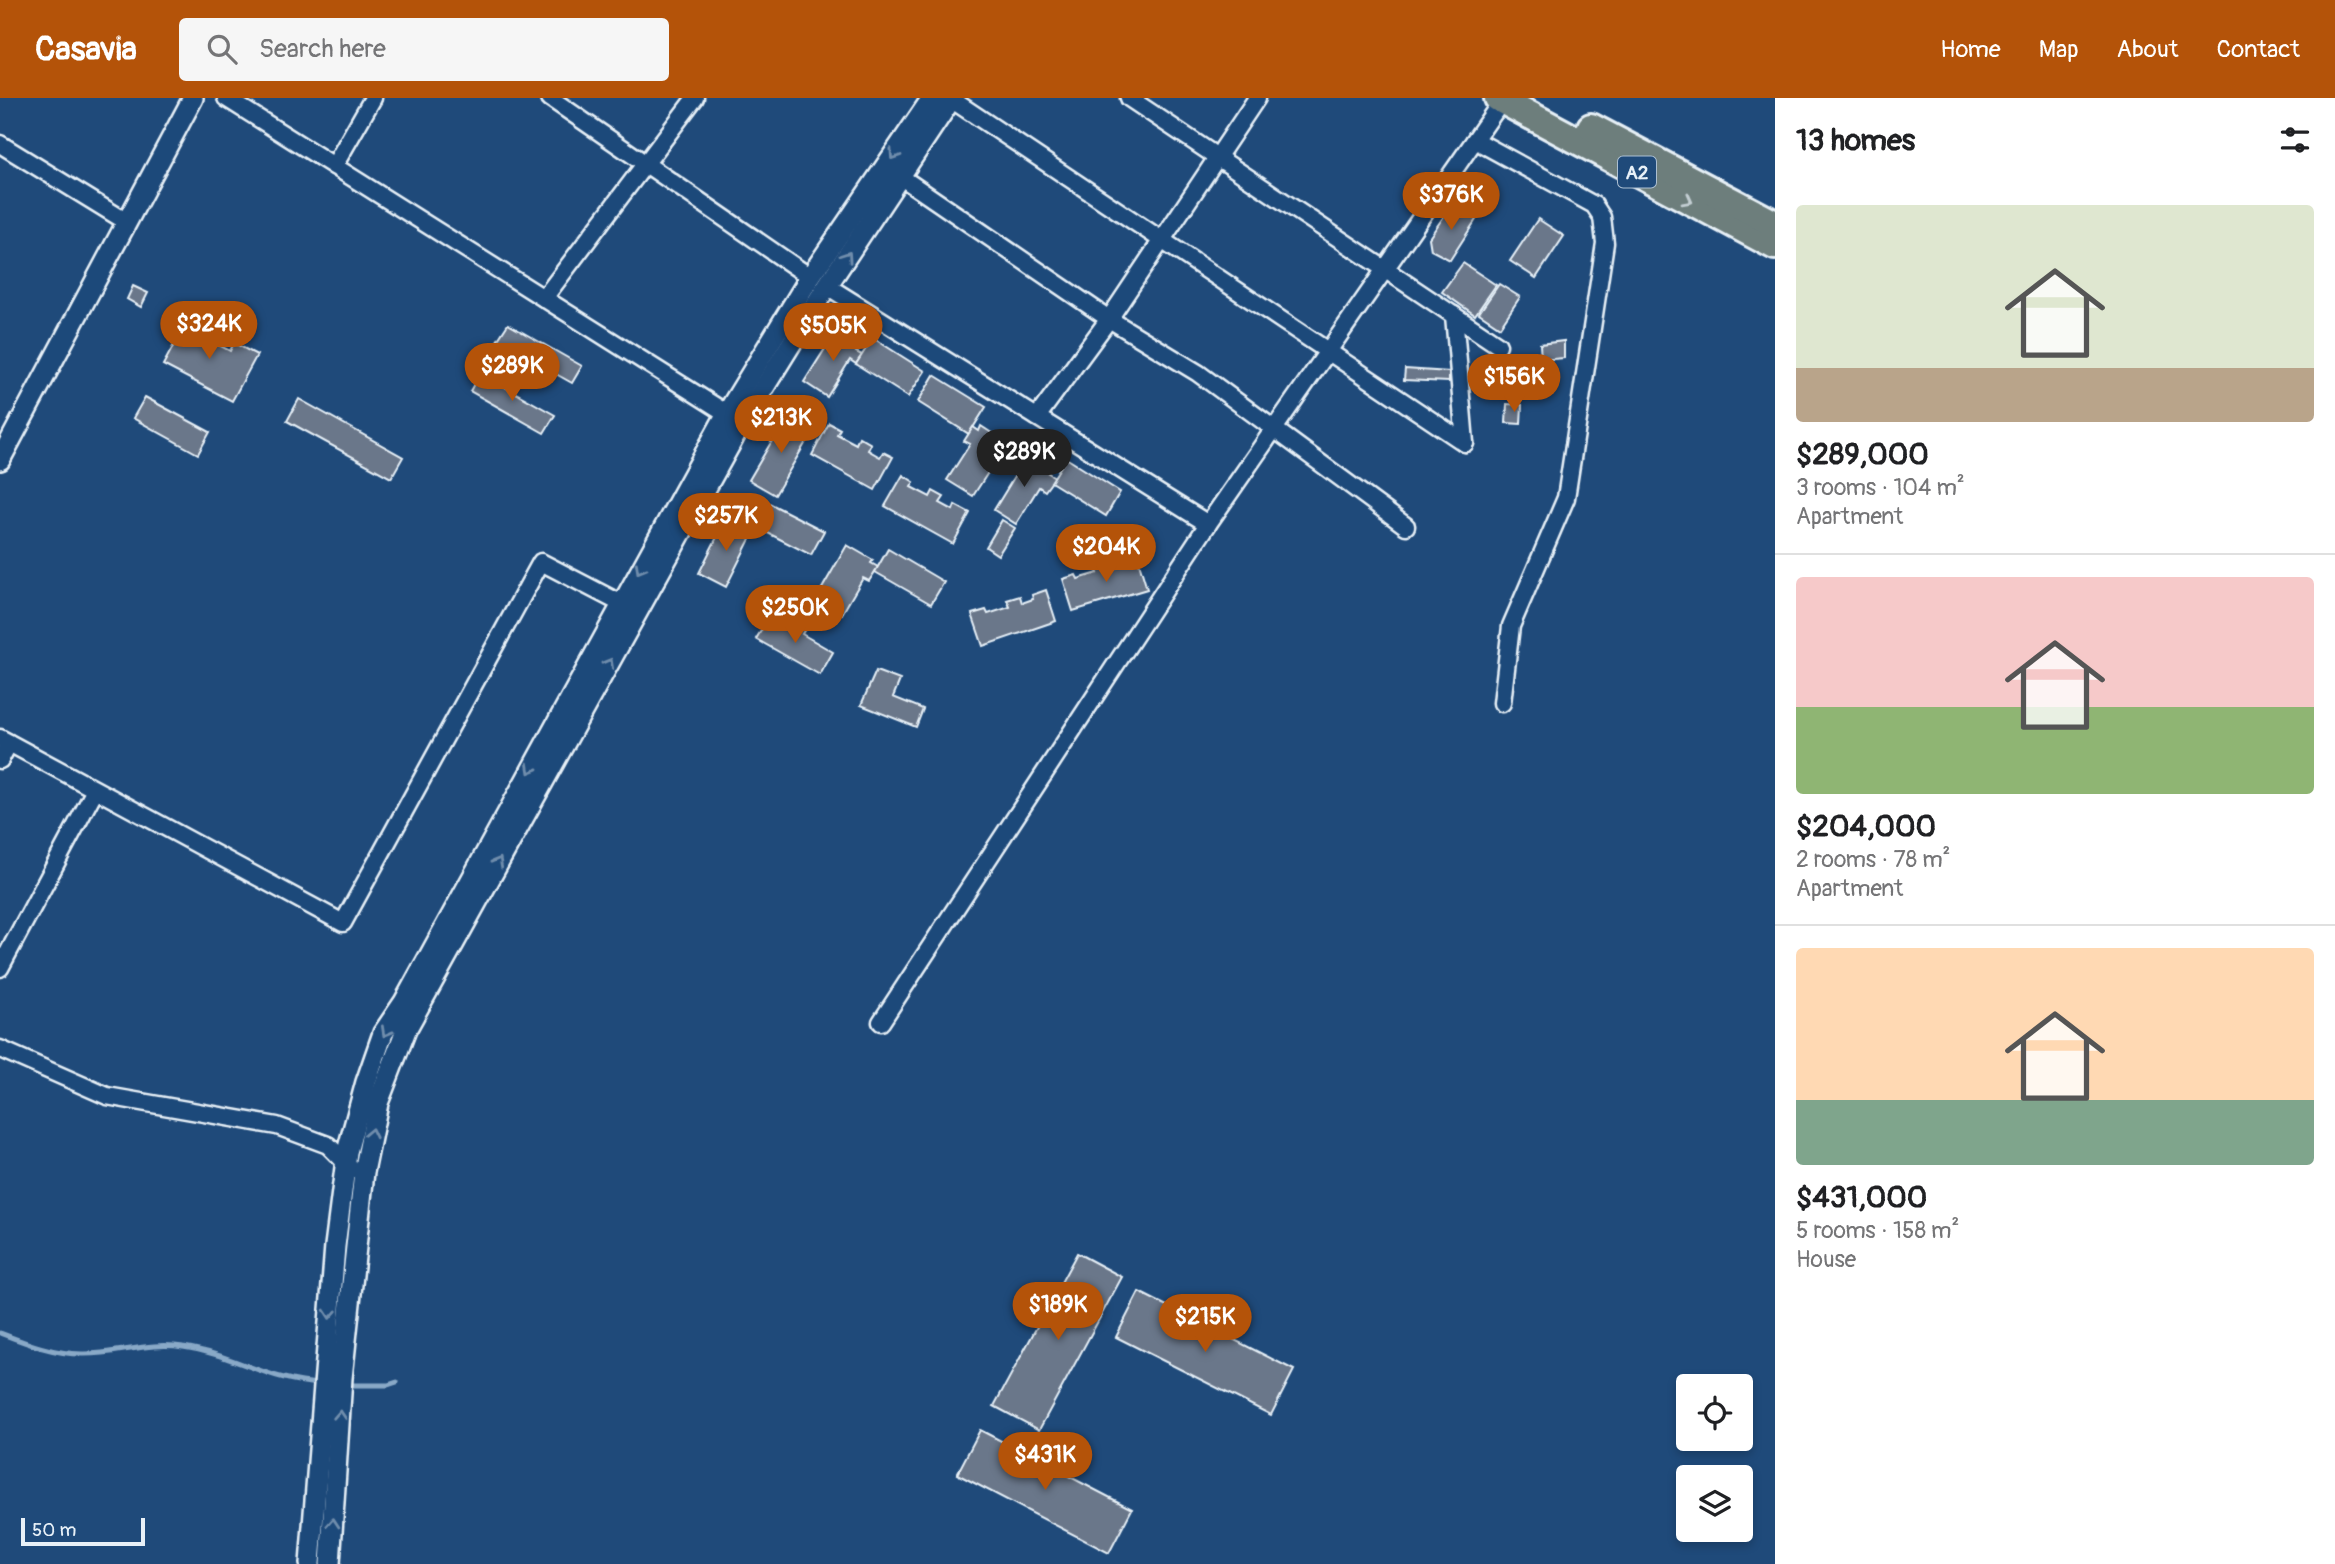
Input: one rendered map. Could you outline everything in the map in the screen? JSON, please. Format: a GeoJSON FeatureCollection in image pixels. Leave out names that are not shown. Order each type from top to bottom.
{"type":"FeatureCollection","features":[{"type":"Feature","properties":{"kind":"highway","name":"A2"},"geometry":{"type":"LineString","coordinates":[[1535,98],[1775,223]]}},
{"type":"Feature","properties":{"kind":"highway","name":"A2"},"geometry":{"type":"LineString","coordinates":[[1502,99],[1775,246]]}},
{"type":"Feature","properties":{"kind":"street"},"geometry":{"type":"LineString","coordinates":[[0,460],[193,98]]}},
{"type":"Feature","properties":{"kind":"street"},"geometry":{"type":"LineString","coordinates":[[226,98],[734,418]]}},
{"type":"Feature","properties":{"kind":"street"},"geometry":{"type":"LineString","coordinates":[[334,166],[373,98]]}},
{"type":"Feature","properties":{"kind":"street"},"geometry":{"type":"LineString","coordinates":[[550,98],[819,282],[1209,524]]}},
{"type":"Feature","properties":{"kind":"street"},"geometry":{"type":"LineString","coordinates":[[544,298],[695,98]]}},
{"type":"Feature","properties":{"kind":"street"},"geometry":{"type":"LineString","coordinates":[[819,282],[901,177],[945,98]]}},
{"type":"Feature","properties":{"kind":"street"},"geometry":{"type":"LineString","coordinates":[[945,98],[1161,237],[1328,353],[1465,443],[1454,315]]}},
{"type":"Feature","properties":{"kind":"street"},"geometry":{"type":"LineString","coordinates":[[310,1564],[335,1246],[345,1164],[354,1121],[383,1032],[404,1002],[622,604],[819,282],[945,98]]}},
{"type":"Feature","properties":{"kind":"street"},"geometry":{"type":"LineString","coordinates":[[1129,98],[1498,345]]}},
{"type":"Feature","properties":{"kind":"street"},"geometry":{"type":"LineString","coordinates":[[1037,417],[1109,319],[1161,237],[1257,98]]}},
{"type":"Feature","properties":{"kind":"street"},"geometry":{"type":"LineString","coordinates":[[881,1022],[1209,524],[1502,99]]}},
{"type":"Feature","properties":{"kind":"street"},"geometry":{"type":"LineString","coordinates":[[1475,139],[1594,205],[1602,217],[1605,243],[1566,498],[1511,626],[1502,703]]}},
{"type":"Feature","properties":{"kind":"street"},"geometry":{"type":"LineString","coordinates":[[0,144],[127,222]]}},
{"type":"Feature","properties":{"kind":"street"},"geometry":{"type":"LineString","coordinates":[[901,177],[1109,319],[1198,373],[1406,526]]}},
{"type":"Feature","properties":{"kind":"street"},"geometry":{"type":"LineString","coordinates":[[330,1564],[342,1378],[364,1172],[378,1103],[417,1007],[734,418]]}},
{"type":"Feature","properties":{"kind":"street"},"geometry":{"type":"LineString","coordinates":[[0,760],[4,740],[343,923],[541,562],[622,604]]}},
{"type":"Feature","properties":{"kind":"street"},"geometry":{"type":"LineString","coordinates":[[0,968],[95,790]]}},
{"type":"Feature","properties":{"kind":"street"},"geometry":{"type":"LineString","coordinates":[[0,1049],[107,1096],[276,1126],[328,1145],[345,1164],[364,1172]]}},
{"type":"Feature","properties":{"kind":"building"},"geometry":{"type":"Polygon","coordinates":[[[1453,203],[1477,218],[1450,260],[1431,250],[1429,238],[1453,203]]]}},
{"type":"Feature","properties":{"kind":"building"},"geometry":{"type":"Polygon","coordinates":[[[1538,219],[1564,236],[1536,278],[1510,261],[1538,219]]]}},
{"type":"Feature","properties":{"kind":"building"},"geometry":{"type":"Polygon","coordinates":[[[1463,263],[1496,285],[1475,315],[1442,292],[1463,263]]]}},
{"type":"Feature","properties":{"kind":"building"},"geometry":{"type":"Polygon","coordinates":[[[1499,284],[1520,297],[1500,327],[1479,313],[1499,284]]]}},
{"type":"Feature","properties":{"kind":"building"},"geometry":{"type":"Polygon","coordinates":[[[133,286],[148,293],[141,307],[127,299],[133,286]]]}},
{"type":"Feature","properties":{"kind":"building"},"geometry":{"type":"Polygon","coordinates":[[[188,319],[211,331],[207,339],[230,351],[234,343],[257,355],[232,401],[163,365],[188,319]]]}},
{"type":"Feature","properties":{"kind":"building"},"geometry":{"type":"Polygon","coordinates":[[[508,324],[582,366],[572,383],[497,341],[508,324]]]}},
{"type":"Feature","properties":{"kind":"building"},"geometry":{"type":"Polygon","coordinates":[[[837,330],[860,345],[856,352],[862,355],[856,364],[850,360],[827,397],[804,382],[837,330]]]}},
{"type":"Feature","properties":{"kind":"building"},"geometry":{"type":"Polygon","coordinates":[[[873,338],[925,371],[908,397],[856,364],[873,338]]]}},
{"type":"Feature","properties":{"kind":"building"},"geometry":{"type":"Polygon","coordinates":[[[1564,341],[1564,358],[1541,360],[1540,344],[1564,341]]]}},
{"type":"Feature","properties":{"kind":"building"},"geometry":{"type":"Polygon","coordinates":[[[1405,369],[1449,372],[1449,382],[1404,380],[1405,369]]]}},
{"type":"Feature","properties":{"kind":"building"},"geometry":{"type":"Polygon","coordinates":[[[480,373],[555,415],[544,433],[470,391],[480,373]]]}},
{"type":"Feature","properties":{"kind":"building"},"geometry":{"type":"Polygon","coordinates":[[[934,375],[986,407],[969,434],[918,402],[934,375]]]}},
{"type":"Feature","properties":{"kind":"building"},"geometry":{"type":"Polygon","coordinates":[[[145,397],[210,432],[198,454],[133,418],[145,397]]]}},
{"type":"Feature","properties":{"kind":"building"},"geometry":{"type":"Polygon","coordinates":[[[299,399],[403,457],[391,478],[287,421],[299,399]]]}},
{"type":"Feature","properties":{"kind":"building"},"geometry":{"type":"Polygon","coordinates":[[[1507,404],[1522,405],[1521,424],[1506,423],[1507,404]]]}},
{"type":"Feature","properties":{"kind":"building"},"geometry":{"type":"Polygon","coordinates":[[[787,415],[813,430],[775,495],[749,480],[787,415]]]}},
{"type":"Feature","properties":{"kind":"building"},"geometry":{"type":"Polygon","coordinates":[[[829,423],[840,429],[837,434],[856,444],[859,437],[871,444],[868,450],[880,457],[883,452],[893,457],[875,490],[812,455],[829,423]]]}},
{"type":"Feature","properties":{"kind":"building"},"geometry":{"type":"Polygon","coordinates":[[[981,426],[1007,443],[973,496],[947,480],[970,444],[964,441],[973,427],[979,431],[981,426]]]}},
{"type":"Feature","properties":{"kind":"building"},"geometry":{"type":"Polygon","coordinates":[[[1027,456],[1050,470],[1048,473],[1055,477],[1045,491],[1039,487],[1016,524],[994,510],[1027,456]]]}},
{"type":"Feature","properties":{"kind":"building"},"geometry":{"type":"Polygon","coordinates":[[[1066,458],[1120,492],[1106,516],[1051,482],[1066,458]]]}},
{"type":"Feature","properties":{"kind":"building"},"geometry":{"type":"Polygon","coordinates":[[[903,475],[914,482],[911,487],[930,497],[933,491],[944,497],[940,503],[953,510],[955,505],[970,513],[953,544],[885,506],[903,475]]]}},
{"type":"Feature","properties":{"kind":"building"},"geometry":{"type":"Polygon","coordinates":[[[769,503],[824,531],[811,555],[756,527],[769,503]]]}},
{"type":"Feature","properties":{"kind":"building"},"geometry":{"type":"Polygon","coordinates":[[[726,519],[753,533],[726,587],[699,573],[726,519]]]}},
{"type":"Feature","properties":{"kind":"building"},"geometry":{"type":"Polygon","coordinates":[[[1002,520],[1015,528],[998,555],[986,547],[1002,520]]]}},
{"type":"Feature","properties":{"kind":"building"},"geometry":{"type":"Polygon","coordinates":[[[847,545],[873,560],[871,563],[878,567],[869,581],[863,578],[842,614],[816,599],[847,545]]]}},
{"type":"Feature","properties":{"kind":"building"},"geometry":{"type":"Polygon","coordinates":[[[888,549],[944,582],[931,604],[875,572],[888,549]]]}},
{"type":"Feature","properties":{"kind":"building"},"geometry":{"type":"Polygon","coordinates":[[[1137,556],[1147,589],[1073,611],[1063,579],[1076,575],[1078,579],[1098,573],[1095,566],[1109,561],[1112,569],[1124,565],[1123,560],[1137,556]]]}},
{"type":"Feature","properties":{"kind":"building"},"geometry":{"type":"Polygon","coordinates":[[[1046,590],[1056,621],[983,646],[972,614],[986,610],[988,614],[1010,607],[1007,600],[1020,596],[1022,603],[1033,599],[1032,595],[1046,590]]]}},
{"type":"Feature","properties":{"kind":"building"},"geometry":{"type":"Polygon","coordinates":[[[770,616],[796,631],[802,620],[808,624],[802,634],[833,652],[820,675],[756,639],[770,616]]]}},
{"type":"Feature","properties":{"kind":"building"},"geometry":{"type":"Polygon","coordinates":[[[876,671],[900,680],[893,697],[923,709],[916,727],[861,705],[876,671]]]}},
{"type":"Feature","properties":{"kind":"building"},"geometry":{"type":"Polygon","coordinates":[[[1077,1253],[1122,1277],[1039,1430],[994,1406],[1077,1253]]]}},
{"type":"Feature","properties":{"kind":"building"},"geometry":{"type":"Polygon","coordinates":[[[1139,1292],[1294,1370],[1271,1415],[1116,1337],[1139,1292]]]}},
{"type":"Feature","properties":{"kind":"building"},"geometry":{"type":"Polygon","coordinates":[[[980,1430],[1132,1509],[1109,1553],[957,1474],[980,1430]]]}},
{"type":"Feature","properties":{"kind":"waterway"},"geometry":{"type":"LineString","coordinates":[[0,1333],[40,1347],[72,1354],[95,1354],[158,1346],[183,1347],[218,1355],[285,1378],[321,1384]]}},
{"type":"Feature","properties":{"kind":"waterway"},"geometry":{"type":"LineString","coordinates":[[345,1385],[388,1385],[397,1382]]}}]}
